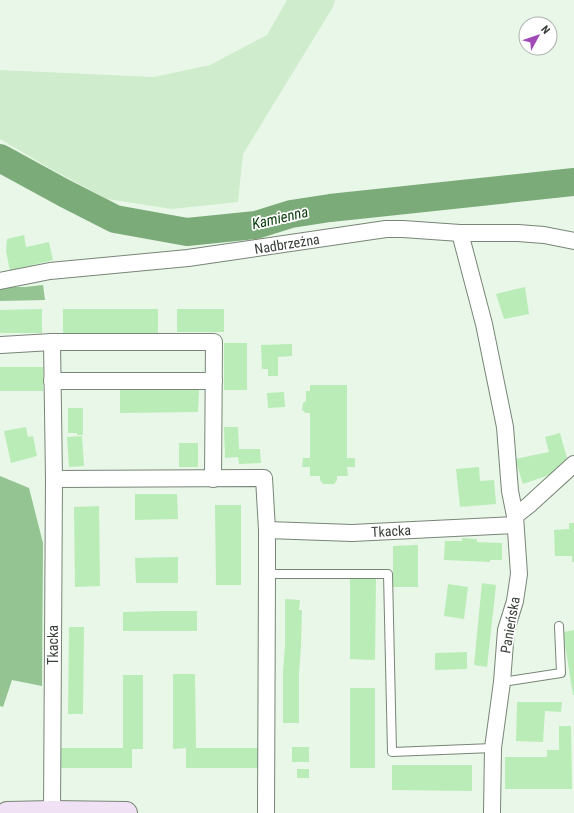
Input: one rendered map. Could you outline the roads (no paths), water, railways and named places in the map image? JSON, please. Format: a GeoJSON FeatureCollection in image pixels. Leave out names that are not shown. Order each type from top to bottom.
{"type":"FeatureCollection","features":[{"type":"Feature","properties":{"kind":"street","name":"Nadbrzeżna"},"geometry":{"type":"LineString","coordinates":[[0,281],[50,271],[195,258],[386,229],[404,229],[460,234],[518,233],[544,235],[574,241]]}},
{"type":"Feature","properties":{"kind":"street","name":"Panieńska"},"geometry":{"type":"LineString","coordinates":[[460,234],[484,324],[505,427],[519,574],[515,601],[506,630],[502,682],[493,748],[492,813]]}},
{"type":"Feature","properties":{"kind":"street"},"geometry":{"type":"LineString","coordinates":[[1,345],[52,342],[214,342],[213,478]]}},
{"type":"Feature","properties":{"kind":"street","name":"Tkacka"},"geometry":{"type":"LineString","coordinates":[[52,342],[54,479],[52,812]]}},
{"type":"Feature","properties":{"kind":"street"},"geometry":{"type":"LineString","coordinates":[[52,381],[214,381]]}},
{"type":"Feature","properties":{"kind":"street"},"geometry":{"type":"LineString","coordinates":[[515,521],[529,505],[574,464]]}},
{"type":"Feature","properties":{"kind":"street"},"geometry":{"type":"LineString","coordinates":[[54,479],[264,478],[267,530],[266,813]]}},
{"type":"Feature","properties":{"kind":"street","name":"Tkacka"},"geometry":{"type":"LineString","coordinates":[[267,530],[352,533],[515,521]]}},
{"type":"Feature","properties":{"kind":"street"},"geometry":{"type":"LineString","coordinates":[[7,813],[126,813]]}},
{"type":"Feature","properties":{"kind":"lane"},"geometry":{"type":"LineString","coordinates":[[267,574],[388,574],[392,752],[493,748]]}},
{"type":"Feature","properties":{"kind":"lane"},"geometry":{"type":"LineString","coordinates":[[502,682],[561,673],[559,626]]}},
{"type":"Feature","properties":{"kind":"waterway","name":"Kamienna"},"geometry":{"type":"LineString","coordinates":[[0,158],[115,219],[187,232],[256,225],[291,214],[330,208],[574,182]]}}]}
